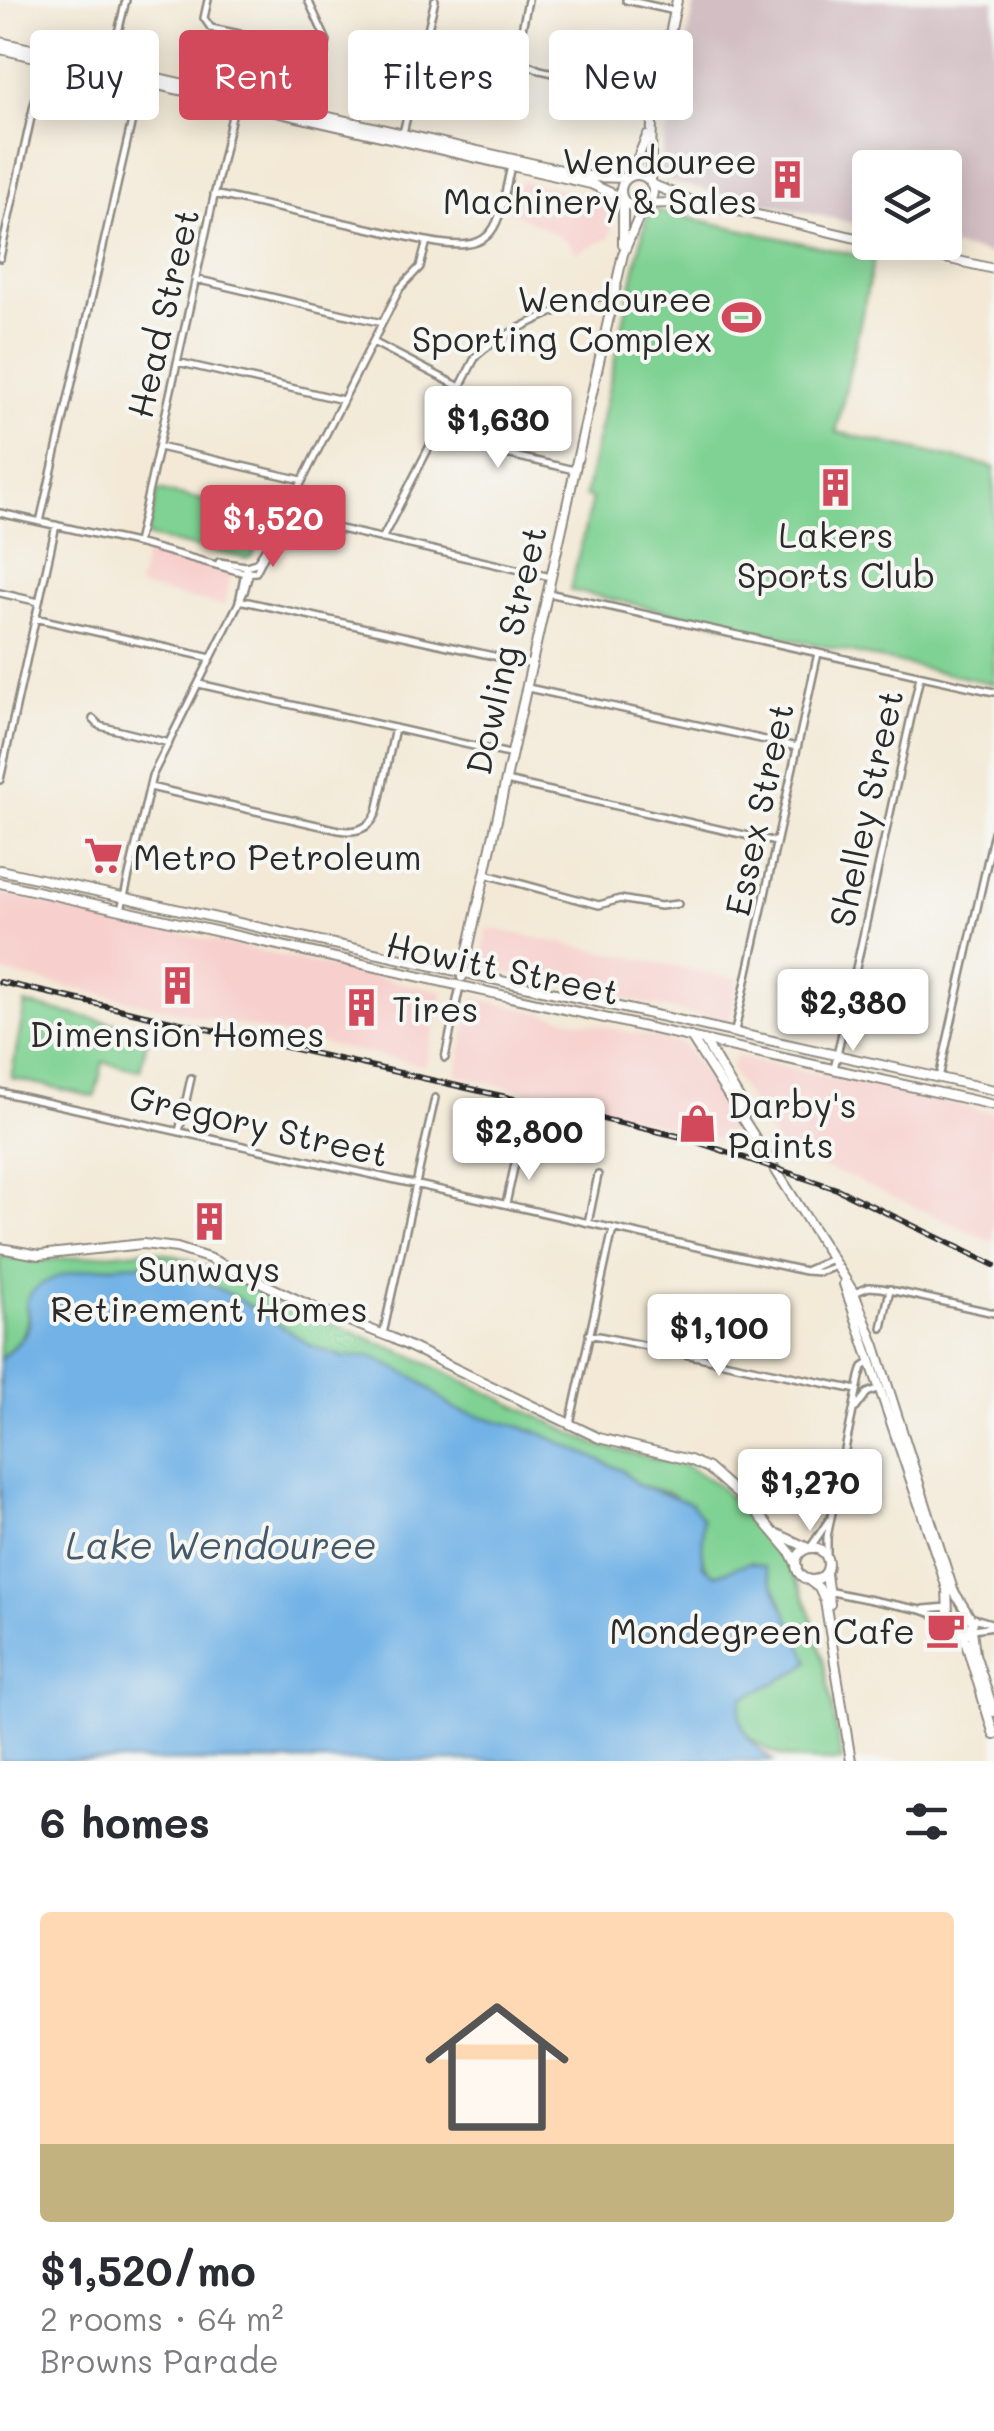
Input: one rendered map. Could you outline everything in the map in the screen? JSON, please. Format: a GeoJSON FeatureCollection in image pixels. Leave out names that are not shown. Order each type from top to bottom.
{"type":"FeatureCollection","features":[{"type":"Feature","properties":{"kind":"main road"},"geometry":{"type":"LineString","coordinates":[[670,30],[677,0]]}},
{"type":"Feature","properties":{"kind":"main road"},"geometry":{"type":"LineString","coordinates":[[0,45],[30,52]]}},
{"type":"Feature","properties":{"kind":"main road"},"geometry":{"type":"LineString","coordinates":[[328,120],[598,178],[642,176],[650,183],[710,207]]}},
{"type":"Feature","properties":{"kind":"main road"},"geometry":{"type":"LineString","coordinates":[[623,199],[621,188],[652,122]]}},
{"type":"Feature","properties":{"kind":"main road"},"geometry":{"type":"LineString","coordinates":[[645,204],[652,195],[652,122]]}},
{"type":"Feature","properties":{"kind":"main road"},"geometry":{"type":"LineString","coordinates":[[512,162],[599,186],[634,207],[674,202],[710,207],[852,238]]}},
{"type":"Feature","properties":{"kind":"main road","name":"Dowling Street"},"geometry":{"type":"LineString","coordinates":[[623,199],[623,254]]}},
{"type":"Feature","properties":{"kind":"main road","name":"Dowling Street"},"geometry":{"type":"LineString","coordinates":[[460,986],[613,296],[623,254],[645,204]]}},
{"type":"Feature","properties":{"kind":"main road"},"geometry":{"type":"LineString","coordinates":[[953,260],[994,269]]}},
{"type":"Feature","properties":{"kind":"main road","name":"Howitt Street"},"geometry":{"type":"LineString","coordinates":[[0,870],[994,1090]]}},
{"type":"Feature","properties":{"kind":"main road","name":"Howitt Street"},"geometry":{"type":"LineString","coordinates":[[0,883],[994,1104]]}},
{"type":"Feature","properties":{"kind":"main road"},"geometry":{"type":"LineString","coordinates":[[611,1018],[613,1006]]}},
{"type":"Feature","properties":{"kind":"main road"},"geometry":{"type":"LineString","coordinates":[[700,1026],[691,1037],[854,1293],[943,1575],[952,1621],[965,1640],[994,1735]]}},
{"type":"Feature","properties":{"kind":"main road"},"geometry":{"type":"LineString","coordinates":[[700,1026],[704,1040],[742,1103],[744,1116]]}},
{"type":"Feature","properties":{"kind":"main road"},"geometry":{"type":"LineString","coordinates":[[719,1065],[733,1045]]}},
{"type":"Feature","properties":{"kind":"main road"},"geometry":{"type":"LineString","coordinates":[[0,1248],[40,1255],[132,1244],[178,1248],[382,1334],[611,1442],[690,1460],[708,1468],[731,1485],[790,1552],[797,1566],[823,1594],[830,1623]]}},
{"type":"Feature","properties":{"kind":"main road"},"geometry":{"type":"LineString","coordinates":[[834,1262],[877,1364]]}},
{"type":"Feature","properties":{"kind":"main road"},"geometry":{"type":"LineString","coordinates":[[884,1386],[954,1593],[973,1629],[975,1654],[994,1712]]}},
{"type":"Feature","properties":{"kind":"main road"},"geometry":{"type":"LineString","coordinates":[[770,1528],[820,1550],[827,1557],[830,1623],[851,1761]]}},
{"type":"Feature","properties":{"kind":"main road"},"geometry":{"type":"LineString","coordinates":[[797,1566],[798,1557],[809,1548]]}},
{"type":"Feature","properties":{"kind":"main road"},"geometry":{"type":"LineString","coordinates":[[807,1578],[818,1578],[827,1570]]}},
{"type":"Feature","properties":{"kind":"main road"},"geometry":{"type":"LineString","coordinates":[[948,1607],[954,1602],[965,1609]]}},
{"type":"Feature","properties":{"kind":"main road"},"geometry":{"type":"LineString","coordinates":[[960,1632],[966,1634],[973,1629]]}},
{"type":"Feature","properties":{"kind":"street"},"geometry":{"type":"LineString","coordinates":[[119,30],[126,0]]}},
{"type":"Feature","properties":{"kind":"street"},"geometry":{"type":"LineString","coordinates":[[208,0],[204,18],[211,28],[221,30]]}},
{"type":"Feature","properties":{"kind":"street"},"geometry":{"type":"LineString","coordinates":[[308,0],[323,30]]}},
{"type":"Feature","properties":{"kind":"street"},"geometry":{"type":"LineString","coordinates":[[403,137],[436,0]]}},
{"type":"Feature","properties":{"kind":"street"},"geometry":{"type":"LineString","coordinates":[[528,0],[519,44],[527,64],[549,72]]}},
{"type":"Feature","properties":{"kind":"street"},"geometry":{"type":"LineString","coordinates":[[626,0],[674,11]]}},
{"type":"Feature","properties":{"kind":"street"},"geometry":{"type":"LineString","coordinates":[[0,258],[4,220],[30,115]]}},
{"type":"Feature","properties":{"kind":"street"},"geometry":{"type":"LineString","coordinates":[[40,522],[132,120]]}},
{"type":"Feature","properties":{"kind":"street","name":"Head Street"},"geometry":{"type":"LineString","coordinates":[[137,543],[231,120]]}},
{"type":"Feature","properties":{"kind":"street"},"geometry":{"type":"LineString","coordinates":[[214,194],[461,247],[488,235],[500,217],[512,162]]}},
{"type":"Feature","properties":{"kind":"street"},"geometry":{"type":"LineString","coordinates":[[0,513],[246,571],[261,566],[402,284],[421,264],[427,241]]}},
{"type":"Feature","properties":{"kind":"street"},"geometry":{"type":"LineString","coordinates":[[195,279],[382,323]]}},
{"type":"Feature","properties":{"kind":"street"},"geometry":{"type":"LineString","coordinates":[[382,539],[476,356],[493,342],[590,297],[613,296]]}},
{"type":"Feature","properties":{"kind":"street"},"geometry":{"type":"LineString","coordinates":[[372,342],[458,386]]}},
{"type":"Feature","properties":{"kind":"street"},"geometry":{"type":"LineString","coordinates":[[177,362],[343,400]]}},
{"type":"Feature","properties":{"kind":"street"},"geometry":{"type":"LineString","coordinates":[[433,437],[574,470]]}},
{"type":"Feature","properties":{"kind":"street"},"geometry":{"type":"LineString","coordinates":[[158,446],[302,480]]}},
{"type":"Feature","properties":{"kind":"street"},"geometry":{"type":"LineString","coordinates":[[284,516],[551,577]]}},
{"type":"Feature","properties":{"kind":"street"},"geometry":{"type":"LineString","coordinates":[[0,780],[56,526]]}},
{"type":"Feature","properties":{"kind":"street"},"geometry":{"type":"LineString","coordinates":[[121,910],[149,787],[239,600],[246,571]]}},
{"type":"Feature","properties":{"kind":"street"},"geometry":{"type":"LineString","coordinates":[[0,593],[38,602]]}},
{"type":"Feature","properties":{"kind":"street"},"geometry":{"type":"LineString","coordinates":[[547,593],[994,692]]}},
{"type":"Feature","properties":{"kind":"street"},"geometry":{"type":"LineString","coordinates":[[239,600],[530,664]]}},
{"type":"Feature","properties":{"kind":"street"},"geometry":{"type":"LineString","coordinates":[[35,618],[211,658]]}},
{"type":"Feature","properties":{"kind":"street","name":"Essex Street"},"geometry":{"type":"LineString","coordinates":[[734,1033],[818,654]]}},
{"type":"Feature","properties":{"kind":"street","name":"Shelley Street"},"geometry":{"type":"LineString","coordinates":[[834,1069],[920,676]]}},
{"type":"Feature","properties":{"kind":"street"},"geometry":{"type":"LineString","coordinates":[[199,684],[510,754]]}},
{"type":"Feature","properties":{"kind":"street"},"geometry":{"type":"LineString","coordinates":[[524,688],[797,748]]}},
{"type":"Feature","properties":{"kind":"street"},"geometry":{"type":"LineString","coordinates":[[93,719],[100,726],[169,742]]}},
{"type":"Feature","properties":{"kind":"street"},"geometry":{"type":"LineString","coordinates":[[149,787],[356,831],[368,826],[377,812],[396,728]]}},
{"type":"Feature","properties":{"kind":"street"},"geometry":{"type":"LineString","coordinates":[[503,781],[776,842]]}},
{"type":"Feature","properties":{"kind":"street"},"geometry":{"type":"LineString","coordinates":[[939,1078],[994,832]]}},
{"type":"Feature","properties":{"kind":"street"},"geometry":{"type":"LineString","coordinates":[[485,874],[597,905],[619,898],[660,906],[678,904]]}},
{"type":"Feature","properties":{"kind":"street","name":"Dowling Street"},"geometry":{"type":"LineString","coordinates":[[445,1058],[460,986]]}},
{"type":"Feature","properties":{"kind":"street"},"geometry":{"type":"LineString","coordinates":[[179,1132],[191,1078]]}},
{"type":"Feature","properties":{"kind":"street","name":"Gregory Street"},"geometry":{"type":"LineString","coordinates":[[0,1092],[799,1270],[820,1272],[834,1262]]}},
{"type":"Feature","properties":{"kind":"street"},"geometry":{"type":"LineString","coordinates":[[382,1334],[435,1098]]}},
{"type":"Feature","properties":{"kind":"street"},"geometry":{"type":"LineString","coordinates":[[506,1204],[517,1154]]}},
{"type":"Feature","properties":{"kind":"street"},"geometry":{"type":"LineString","coordinates":[[588,1223],[598,1175]]}},
{"type":"Feature","properties":{"kind":"street"},"geometry":{"type":"LineString","coordinates":[[570,1424],[613,1229]]}},
{"type":"Feature","properties":{"kind":"street"},"geometry":{"type":"LineString","coordinates":[[854,1293],[869,1287],[890,1289],[994,1313]]}},
{"type":"Feature","properties":{"kind":"street"},"geometry":{"type":"LineString","coordinates":[[882,1328],[890,1289]]}},
{"type":"Feature","properties":{"kind":"street"},"geometry":{"type":"LineString","coordinates":[[589,1334],[857,1390]]}},
{"type":"Feature","properties":{"kind":"street"},"geometry":{"type":"LineString","coordinates":[[827,1557],[862,1368],[877,1364]]}},
{"type":"Feature","properties":{"kind":"street"},"geometry":{"type":"LineString","coordinates":[[853,1416],[866,1394],[884,1386]]}},
{"type":"Feature","properties":{"kind":"street"},"geometry":{"type":"LineString","coordinates":[[809,1548],[833,1513]]}},
{"type":"Feature","properties":{"kind":"street"},"geometry":{"type":"LineString","coordinates":[[827,1591],[922,1610],[952,1621]]}},
{"type":"Feature","properties":{"kind":"street"},"geometry":{"type":"LineString","coordinates":[[922,1610],[948,1607]]}},
{"type":"Feature","properties":{"kind":"street"},"geometry":{"type":"LineString","coordinates":[[965,1609],[978,1620],[994,1625]]}},
{"type":"Feature","properties":{"kind":"street"},"geometry":{"type":"LineString","coordinates":[[973,1629],[994,1625]]}},
{"type":"Feature","properties":{"kind":"shaded area"},"geometry":{"type":"Polygon","coordinates":[[[696,0],[994,0],[994,255],[962,248],[962,150],[852,150],[852,223],[665,181],[658,170],[669,120],[693,120],[693,30],[689,30],[696,0]]]}},
{"type":"Feature","properties":{"kind":"shaded area"},"geometry":{"type":"Polygon","coordinates":[[[371,120],[397,120],[396,125],[371,120]]]}},
{"type":"Feature","properties":{"kind":"shaded area"},"geometry":{"type":"Polygon","coordinates":[[[523,181],[613,201],[617,206],[609,238],[576,253],[567,240],[511,211],[516,186],[523,181]]]}},
{"type":"Feature","properties":{"kind":"shaded area"},"geometry":{"type":"Polygon","coordinates":[[[146,552],[232,570],[224,606],[138,587],[146,552]]]}},
{"type":"Feature","properties":{"kind":"shaded area"},"geometry":{"type":"Polygon","coordinates":[[[0,893],[443,992],[425,1066],[0,972],[0,893]]]}},
{"type":"Feature","properties":{"kind":"shaded area"},"geometry":{"type":"Polygon","coordinates":[[[488,928],[738,979],[729,1022],[480,967],[488,928]]]}},
{"type":"Feature","properties":{"kind":"shaded area"},"geometry":{"type":"Polygon","coordinates":[[[473,998],[685,1044],[747,1146],[456,1075],[473,998]]]}},
{"type":"Feature","properties":{"kind":"shaded area"},"geometry":{"type":"Polygon","coordinates":[[[736,1056],[994,1113],[994,1243],[854,1179],[781,1152],[730,1068],[736,1056]]]}},
{"type":"Feature","properties":{"kind":"green space"},"geometry":{"type":"Polygon","coordinates":[[[654,210],[852,254],[852,260],[874,260],[836,432],[994,467],[994,684],[570,590],[592,499],[585,496],[647,214],[654,210]]]}},
{"type":"Feature","properties":{"kind":"green space"},"geometry":{"type":"Polygon","coordinates":[[[157,490],[273,516],[247,559],[149,537],[157,490]]]}},
{"type":"Feature","properties":{"kind":"green space"},"geometry":{"type":"Polygon","coordinates":[[[25,1004],[149,1031],[140,1070],[103,1062],[95,1097],[11,1078],[25,1004]]]}},
{"type":"Feature","properties":{"kind":"green space"},"geometry":{"type":"Polygon","coordinates":[[[148,1250],[188,1259],[412,1356],[597,1445],[685,1466],[717,1484],[778,1549],[799,1585],[824,1663],[842,1761],[779,1755],[746,1732],[739,1710],[750,1562],[716,1575],[710,1571],[702,1550],[702,1518],[672,1494],[638,1485],[621,1470],[535,1431],[454,1409],[416,1378],[372,1357],[343,1357],[314,1347],[237,1298],[190,1274],[142,1264],[55,1278],[26,1306],[25,1329],[0,1359],[0,1256],[36,1261],[148,1250]]]}},
{"type":"Feature","properties":{"kind":"water","name":"Lake Wendouree"},"geometry":{"type":"Polygon","coordinates":[[[142,1264],[190,1274],[237,1298],[314,1347],[343,1357],[372,1357],[416,1378],[454,1409],[535,1431],[621,1470],[638,1485],[691,1503],[702,1518],[703,1566],[716,1575],[750,1562],[765,1567],[809,1661],[799,1671],[743,1698],[740,1717],[746,1734],[773,1761],[0,1761],[0,1359],[25,1334],[29,1323],[27,1300],[34,1290],[78,1271],[142,1264]]]}},
{"type":"Feature","properties":{"kind":"railway"},"geometry":{"type":"LineString","coordinates":[[0,982],[682,1137],[837,1189],[994,1265]]}},
{"type":"Feature","properties":{"kind":"place","name":"Wendouree Machinery & Sales"},"geometry":{"type":"Point","coordinates":[787,180]}},
{"type":"Feature","properties":{"kind":"place","name":"Wendouree Sporting Complex"},"geometry":{"type":"Point","coordinates":[742,318]}},
{"type":"Feature","properties":{"kind":"place","name":"Lakers Sports Club"},"geometry":{"type":"Point","coordinates":[836,487]}},
{"type":"Feature","properties":{"kind":"place","name":"Metro Petroleum"},"geometry":{"type":"Point","coordinates":[103,856]}},
{"type":"Feature","properties":{"kind":"place","name":"Dimension Homes"},"geometry":{"type":"Point","coordinates":[177,986]}},
{"type":"Feature","properties":{"kind":"place","name":"Tires"},"geometry":{"type":"Point","coordinates":[362,1008]}},
{"type":"Feature","properties":{"kind":"place","name":"Darby's Paints"},"geometry":{"type":"Point","coordinates":[698,1124]}},
{"type":"Feature","properties":{"kind":"place","name":"Sunways Retirement Homes"},"geometry":{"type":"Point","coordinates":[209,1221]}},
{"type":"Feature","properties":{"kind":"place","name":"Mondegreen Cafe"},"geometry":{"type":"Point","coordinates":[945,1630]}}]}
